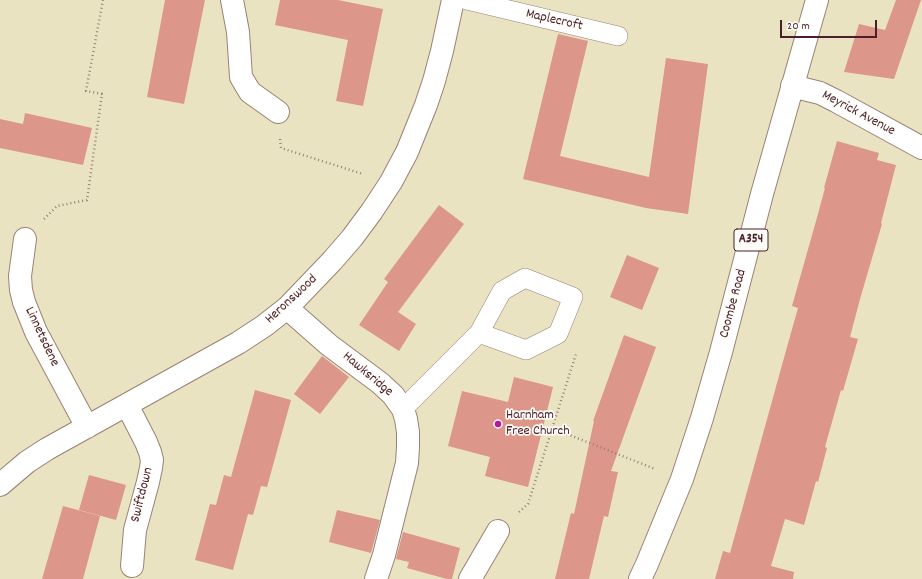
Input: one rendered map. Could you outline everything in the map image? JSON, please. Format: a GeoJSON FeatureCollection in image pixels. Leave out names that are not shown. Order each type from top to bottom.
{"type":"FeatureCollection","features":[{"type":"Feature","properties":{"kind":"main road"},"geometry":{"type":"LineString","coordinates":[[232,0],[238,32],[241,77],[250,92],[278,112]]}},
{"type":"Feature","properties":{"kind":"main road","name":"Heronswood"},"geometry":{"type":"LineString","coordinates":[[0,485],[27,462],[47,449],[127,406],[238,343],[264,326],[286,308],[323,271],[352,238],[372,211],[407,152],[426,105],[442,51],[453,0]]}},
{"type":"Feature","properties":{"kind":"main road","name":"Coombe Road"},"geometry":{"type":"LineString","coordinates":[[640,579],[682,479],[702,418],[721,352],[760,202],[817,0]]}},
{"type":"Feature","properties":{"kind":"main road","name":"Meyrick Avenue"},"geometry":{"type":"LineString","coordinates":[[792,86],[820,93],[922,148]]}},
{"type":"Feature","properties":{"kind":"main road","name":"Linnetsdene"},"geometry":{"type":"LineString","coordinates":[[25,240],[20,276],[24,302],[36,332],[87,427]]}},
{"type":"Feature","properties":{"kind":"main road","name":"Hawksridge"},"geometry":{"type":"LineString","coordinates":[[286,308],[329,345],[380,383],[393,395],[403,409],[408,432],[407,463],[384,555],[376,579]]}},
{"type":"Feature","properties":{"kind":"main road","name":"Swiftdown"},"geometry":{"type":"LineString","coordinates":[[127,406],[146,442],[152,460],[148,482],[135,530],[132,566]]}},
{"type":"Feature","properties":{"kind":"main road"},"geometry":{"type":"LineString","coordinates":[[470,579],[498,531]]}},
{"type":"Feature","properties":{"kind":"lane","name":"Maplecroft"},"geometry":{"type":"LineString","coordinates":[[467,0],[618,36]]}},
{"type":"Feature","properties":{"kind":"lane"},"geometry":{"type":"LineString","coordinates":[[403,409],[479,333],[502,291],[525,278],[573,297],[558,334],[526,350],[479,333]]}},
{"type":"Feature","properties":{"kind":"path"},"geometry":{"type":"LineString","coordinates":[[25,240],[57,206],[88,200],[102,94],[86,91],[103,0]]}},
{"type":"Feature","properties":{"kind":"path"},"geometry":{"type":"LineString","coordinates":[[278,112],[280,148],[390,182]]}},
{"type":"Feature","properties":{"kind":"path"},"geometry":{"type":"LineString","coordinates":[[498,531],[528,504],[580,342],[558,334]]}},
{"type":"Feature","properties":{"kind":"path"},"geometry":{"type":"LineString","coordinates":[[552,428],[682,479]]}},
{"type":"Feature","properties":{"kind":"building"},"geometry":{"type":"Polygon","coordinates":[[[165,0],[205,0],[184,104],[147,97],[165,0]]]}},
{"type":"Feature","properties":{"kind":"building"},"geometry":{"type":"Polygon","coordinates":[[[280,0],[338,0],[383,9],[363,106],[336,101],[348,40],[275,25],[280,0]]]}},
{"type":"Feature","properties":{"kind":"building"},"geometry":{"type":"Polygon","coordinates":[[[896,0],[921,0],[894,79],[844,72],[859,24],[885,30],[896,0]]]}},
{"type":"Feature","properties":{"kind":"building"},"geometry":{"type":"Polygon","coordinates":[[[558,34],[588,41],[560,156],[649,177],[666,58],[708,64],[688,214],[646,208],[523,179],[558,34]]]}},
{"type":"Feature","properties":{"kind":"building"},"geometry":{"type":"Polygon","coordinates":[[[25,113],[92,128],[83,165],[0,148],[0,119],[23,124],[25,113]]]}},
{"type":"Feature","properties":{"kind":"building"},"geometry":{"type":"Polygon","coordinates":[[[837,141],[879,153],[877,160],[896,165],[881,223],[882,224],[850,337],[858,339],[843,391],[841,390],[825,447],[827,448],[818,482],[816,481],[804,525],[785,519],[771,566],[794,572],[793,579],[715,579],[723,551],[730,553],[798,308],[792,306],[837,141]]]}},
{"type":"Feature","properties":{"kind":"building"},"geometry":{"type":"Polygon","coordinates":[[[439,205],[464,224],[398,312],[416,324],[399,351],[359,325],[388,282],[384,279],[439,205]]]}},
{"type":"Feature","properties":{"kind":"building"},"geometry":{"type":"Polygon","coordinates":[[[627,255],[659,268],[642,310],[610,297],[627,255]]]}},
{"type":"Feature","properties":{"kind":"building"},"geometry":{"type":"Polygon","coordinates":[[[624,335],[656,347],[611,471],[618,472],[608,517],[604,516],[589,579],[555,579],[571,513],[574,514],[593,421],[624,335]]]}},
{"type":"Feature","properties":{"kind":"building"},"geometry":{"type":"Polygon","coordinates":[[[322,356],[349,377],[320,414],[294,394],[322,356]]]}},
{"type":"Feature","properties":{"kind":"building","name":"Harnham Free Church"},"geometry":{"type":"Polygon","coordinates":[[[514,377],[553,387],[528,487],[485,476],[490,457],[448,446],[462,391],[508,402],[514,377]]]}},
{"type":"Feature","properties":{"kind":"building"},"geometry":{"type":"Polygon","coordinates":[[[255,390],[291,400],[267,487],[261,486],[253,515],[248,514],[233,570],[195,560],[210,504],[216,505],[224,475],[231,477],[255,390]]]}},
{"type":"Feature","properties":{"kind":"building"},"geometry":{"type":"Polygon","coordinates":[[[89,475],[126,485],[116,520],[79,510],[89,475]]]}},
{"type":"Feature","properties":{"kind":"building"},"geometry":{"type":"Polygon","coordinates":[[[63,506],[100,516],[83,579],[42,579],[63,506]]]}},
{"type":"Feature","properties":{"kind":"building"},"geometry":{"type":"Polygon","coordinates":[[[337,510],[380,520],[371,553],[329,542],[337,510]]]}},
{"type":"Feature","properties":{"kind":"building"},"geometry":{"type":"Polygon","coordinates":[[[403,532],[460,548],[452,579],[407,568],[409,562],[396,559],[403,532]]]}},
{"type":"Feature","properties":{"kind":"place","name":"Harnham Free Church"},"geometry":{"type":"Point","coordinates":[498,424]}}]}
